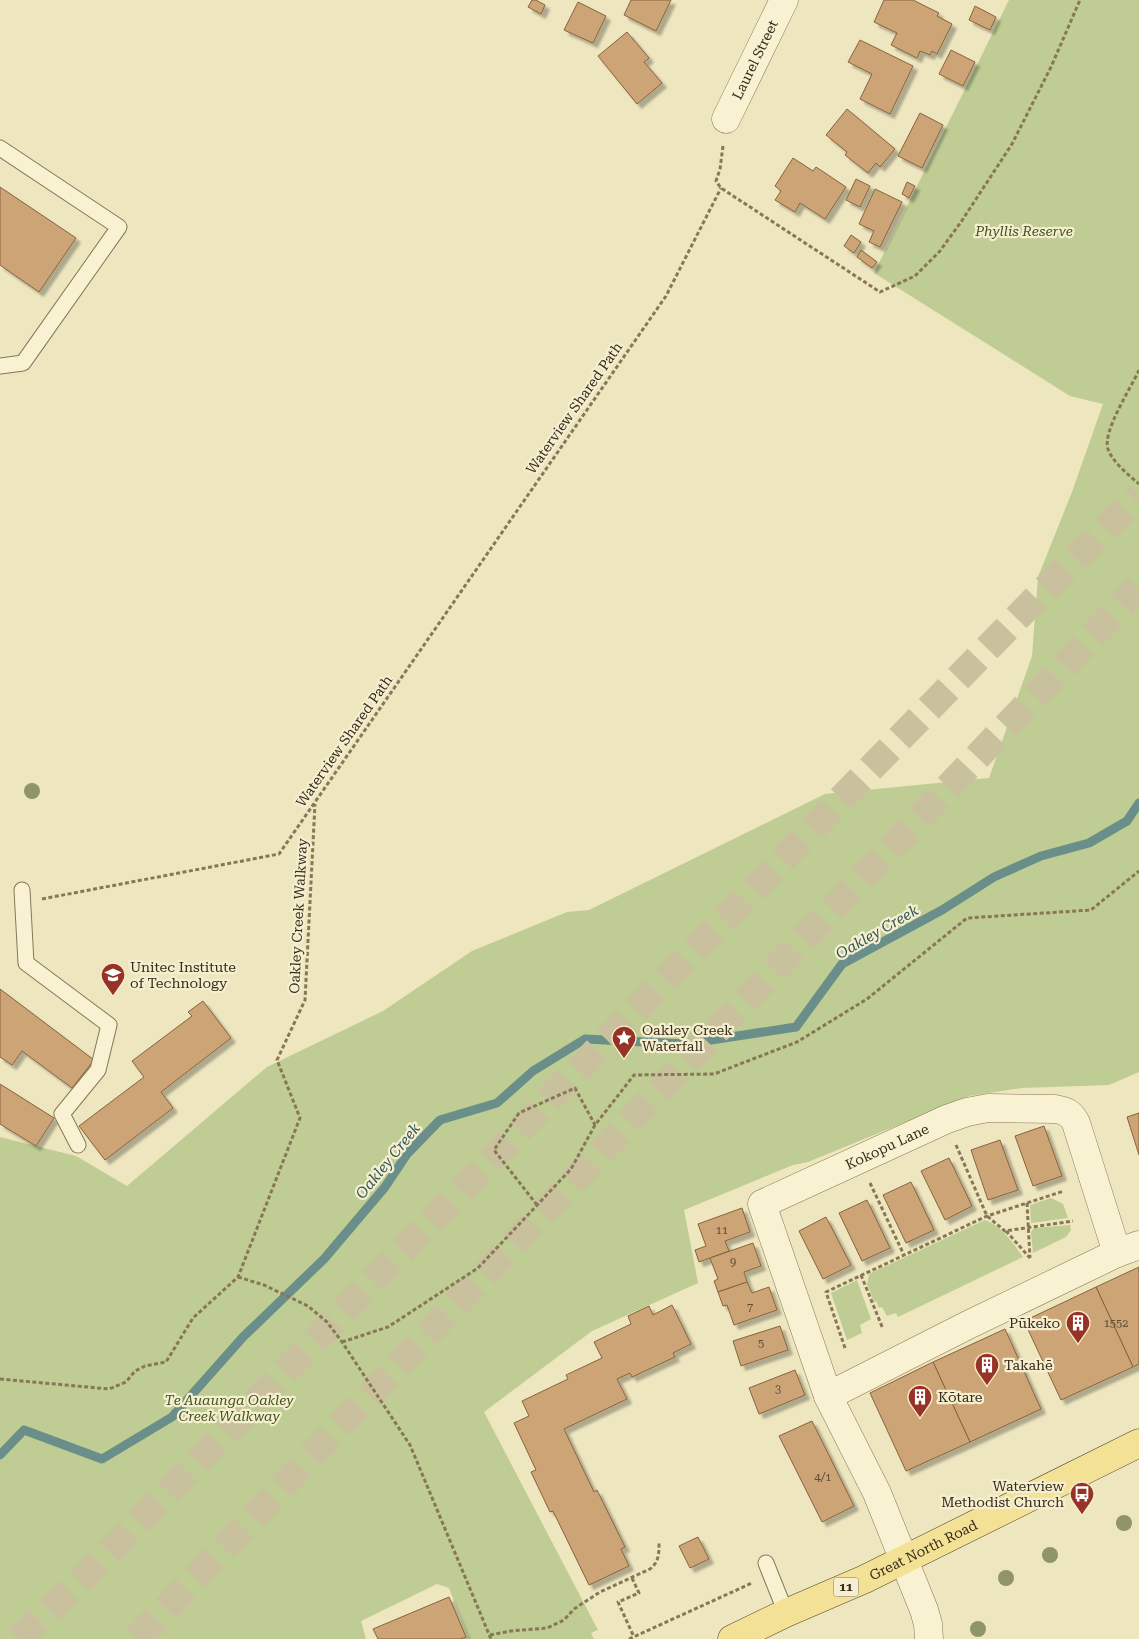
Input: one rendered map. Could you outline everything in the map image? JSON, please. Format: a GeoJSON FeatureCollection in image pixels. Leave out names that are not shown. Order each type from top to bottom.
{"type":"FeatureCollection","features":[{"type":"Feature","properties":{"kind":"main road","name":"Great North Road"},"geometry":{"type":"LineString","coordinates":[[732,1639],[865,1579],[1139,1442]]}},
{"type":"Feature","properties":{"kind":"street","name":"Laurel Street"},"geometry":{"type":"LineString","coordinates":[[724,132],[784,0]]}},
{"type":"Feature","properties":{"kind":"street","name":"Kokopu Lane"},"geometry":{"type":"LineString","coordinates":[[828,1396],[968,1325],[1128,1249],[1072,1115],[1066,1111],[1055,1109],[988,1108],[967,1112],[946,1119],[762,1204],[828,1396],[877,1493],[924,1610],[928,1624],[929,1639]]}},
{"type":"Feature","properties":{"kind":"lane"},"geometry":{"type":"LineString","coordinates":[[0,148],[119,228],[23,363],[0,366]]}},
{"type":"Feature","properties":{"kind":"lane"},"geometry":{"type":"LineString","coordinates":[[23,896],[26,963],[109,1025],[98,1070],[62,1114],[78,1145]]}},
{"type":"Feature","properties":{"kind":"lane"},"geometry":{"type":"LineString","coordinates":[[769,1569],[786,1613]]}},
{"type":"Feature","properties":{"kind":"path"},"geometry":{"type":"LineString","coordinates":[[724,132],[720,169],[716,181],[721,188],[880,292],[915,276],[940,251],[951,236],[1012,144],[1051,66],[1080,0]]}},
{"type":"Feature","properties":{"kind":"path","name":"Waterview Shared Path"},"geometry":{"type":"LineString","coordinates":[[23,896],[279,854],[666,296],[721,188]]}},
{"type":"Feature","properties":{"kind":"path"},"geometry":{"type":"LineString","coordinates":[[1139,370],[1109,427],[1107,448],[1118,465],[1139,484]]}},
{"type":"Feature","properties":{"kind":"path","name":"Oakley Creek Walkway"},"geometry":{"type":"LineString","coordinates":[[0,1379],[109,1389],[126,1382],[135,1372],[145,1366],[166,1362],[193,1318],[238,1277],[300,1118],[277,1060],[305,1000],[315,803]]}},
{"type":"Feature","properties":{"kind":"path"},"geometry":{"type":"LineString","coordinates":[[342,1342],[388,1327],[478,1268],[571,1169],[595,1126],[634,1075],[714,1074],[797,1042],[867,999],[967,918],[1091,910],[1139,871]]}},
{"type":"Feature","properties":{"kind":"path"},"geometry":{"type":"LineString","coordinates":[[537,1205],[494,1150],[519,1112],[575,1088],[595,1126]]}},
{"type":"Feature","properties":{"kind":"path"},"geometry":{"type":"LineString","coordinates":[[953,1136],[987,1216],[1005,1231],[1030,1258],[1027,1203]]}},
{"type":"Feature","properties":{"kind":"path"},"geometry":{"type":"LineString","coordinates":[[867,1177],[904,1255]]}},
{"type":"Feature","properties":{"kind":"path"},"geometry":{"type":"LineString","coordinates":[[845,1348],[826,1292],[987,1216],[1064,1191]]}},
{"type":"Feature","properties":{"kind":"path"},"geometry":{"type":"LineString","coordinates":[[1005,1231],[1073,1221]]}},
{"type":"Feature","properties":{"kind":"path"},"geometry":{"type":"LineString","coordinates":[[861,1275],[883,1329]]}},
{"type":"Feature","properties":{"kind":"path"},"geometry":{"type":"LineString","coordinates":[[238,1277],[264,1286],[308,1306],[327,1322],[342,1342],[410,1445],[490,1637],[511,1631],[547,1628],[564,1620],[574,1609],[600,1592],[632,1578],[655,1565],[659,1556],[659,1543]]}},
{"type":"Feature","properties":{"kind":"path"},"geometry":{"type":"LineString","coordinates":[[629,1639],[769,1569]]}},
{"type":"Feature","properties":{"kind":"path"},"geometry":{"type":"LineString","coordinates":[[632,1578],[639,1593],[618,1602],[634,1637]]}},
{"type":"Feature","properties":{"kind":"green space","name":"Te Auaunga Oakley Creek Walkway"},"geometry":{"type":"Polygon","coordinates":[[[1009,0],[1139,0],[1139,1072],[1109,1085],[1022,1088],[969,1096],[684,1210],[698,1283],[592,1331],[484,1412],[598,1630],[591,1633],[594,1639],[469,1639],[449,1588],[437,1584],[361,1621],[366,1639],[0,1639],[0,1137],[76,1156],[127,1186],[267,1067],[383,1011],[472,951],[567,912],[589,910],[825,794],[989,778],[1032,656],[1038,577],[1072,492],[1103,404],[1070,396],[874,273],[1009,0]]]}},
{"type":"Feature","properties":{"kind":"green space"},"geometry":{"type":"Polygon","coordinates":[[[1051,1198],[1063,1204],[1068,1218],[1031,1223],[1030,1205],[1051,1198]]]}},
{"type":"Feature","properties":{"kind":"green space"},"geometry":{"type":"Polygon","coordinates":[[[985,1220],[997,1226],[1023,1257],[898,1317],[896,1313],[887,1316],[882,1307],[879,1308],[876,1301],[874,1302],[867,1284],[869,1274],[985,1220]]]}},
{"type":"Feature","properties":{"kind":"green space"},"geometry":{"type":"Polygon","coordinates":[[[1070,1225],[1071,1230],[1066,1237],[1033,1253],[1031,1232],[1034,1228],[1070,1225]]]}},
{"type":"Feature","properties":{"kind":"green space"},"geometry":{"type":"Polygon","coordinates":[[[857,1280],[871,1319],[860,1325],[862,1333],[847,1340],[831,1293],[857,1280]]]}},
{"type":"Feature","properties":{"kind":"building"},"geometry":{"type":"Polygon","coordinates":[[[532,0],[545,5],[541,14],[528,7],[532,0]]]}},
{"type":"Feature","properties":{"kind":"building"},"geometry":{"type":"Polygon","coordinates":[[[631,0],[671,0],[656,31],[624,15],[631,0]]]}},
{"type":"Feature","properties":{"kind":"building"},"geometry":{"type":"Polygon","coordinates":[[[884,0],[913,0],[939,13],[937,16],[952,24],[937,54],[932,51],[930,55],[920,51],[917,58],[891,45],[897,33],[874,22],[884,0]]]}},
{"type":"Feature","properties":{"kind":"building"},"geometry":{"type":"Polygon","coordinates":[[[578,2],[606,16],[593,43],[564,30],[578,2]]]}},
{"type":"Feature","properties":{"kind":"building"},"geometry":{"type":"Polygon","coordinates":[[[975,6],[996,17],[990,30],[969,20],[975,6]]]}},
{"type":"Feature","properties":{"kind":"building"},"geometry":{"type":"Polygon","coordinates":[[[627,32],[649,58],[644,62],[662,83],[637,104],[598,56],[627,32]]]}},
{"type":"Feature","properties":{"kind":"building"},"geometry":{"type":"Polygon","coordinates":[[[860,40],[913,66],[890,114],[860,99],[872,74],[848,62],[860,40]]]}},
{"type":"Feature","properties":{"kind":"building"},"geometry":{"type":"Polygon","coordinates":[[[951,50],[975,62],[963,86],[939,74],[951,50]]]}},
{"type":"Feature","properties":{"kind":"building"},"geometry":{"type":"Polygon","coordinates":[[[847,109],[895,149],[880,167],[876,163],[868,173],[845,155],[847,152],[826,135],[847,109]]]}},
{"type":"Feature","properties":{"kind":"building"},"geometry":{"type":"Polygon","coordinates":[[[920,113],[943,125],[922,168],[898,156],[920,113]]]}},
{"type":"Feature","properties":{"kind":"building"},"geometry":{"type":"Polygon","coordinates":[[[793,158],[813,171],[816,167],[846,187],[825,219],[800,203],[795,212],[775,200],[781,191],[775,186],[793,158]]]}},
{"type":"Feature","properties":{"kind":"building"},"geometry":{"type":"Polygon","coordinates":[[[856,179],[870,186],[860,207],[846,200],[856,179]]]}},
{"type":"Feature","properties":{"kind":"building"},"geometry":{"type":"Polygon","coordinates":[[[907,182],[915,186],[909,198],[902,194],[907,182]]]}},
{"type":"Feature","properties":{"kind":"building"},"geometry":{"type":"Polygon","coordinates":[[[0,187],[76,238],[39,292],[0,265],[0,187]]]}},
{"type":"Feature","properties":{"kind":"building"},"geometry":{"type":"Polygon","coordinates":[[[875,189],[902,202],[880,247],[869,242],[874,231],[859,224],[875,189]]]}},
{"type":"Feature","properties":{"kind":"building"},"geometry":{"type":"Polygon","coordinates":[[[851,235],[861,242],[854,253],[844,246],[851,235]]]}},
{"type":"Feature","properties":{"kind":"building"},"geometry":{"type":"Polygon","coordinates":[[[861,250],[877,262],[872,268],[857,257],[861,250]]]}},
{"type":"Feature","properties":{"kind":"building"},"geometry":{"type":"Polygon","coordinates":[[[0,989],[94,1060],[72,1088],[22,1051],[12,1065],[0,1057],[0,989]]]}},
{"type":"Feature","properties":{"kind":"building"},"geometry":{"type":"Polygon","coordinates":[[[203,1001],[231,1038],[161,1092],[173,1108],[105,1160],[79,1126],[144,1077],[132,1061],[192,1016],[188,1012],[203,1001]]]}},
{"type":"Feature","properties":{"kind":"building"},"geometry":{"type":"Polygon","coordinates":[[[0,1084],[54,1118],[36,1146],[0,1124],[0,1084]]]}},
{"type":"Feature","properties":{"kind":"building"},"geometry":{"type":"Polygon","coordinates":[[[1139,1113],[1139,1155],[1127,1117],[1139,1113]]]}},
{"type":"Feature","properties":{"kind":"building"},"geometry":{"type":"Polygon","coordinates":[[[1044,1126],[1062,1176],[1033,1186],[1015,1136],[1044,1126]]]}},
{"type":"Feature","properties":{"kind":"building"},"geometry":{"type":"Polygon","coordinates":[[[1000,1140],[1018,1190],[988,1200],[971,1150],[1000,1140]]]}},
{"type":"Feature","properties":{"kind":"building"},"geometry":{"type":"Polygon","coordinates":[[[949,1158],[972,1206],[945,1220],[921,1171],[949,1158]]]}},
{"type":"Feature","properties":{"kind":"building"},"geometry":{"type":"Polygon","coordinates":[[[911,1182],[934,1230],[906,1243],[883,1195],[911,1182]]]}},
{"type":"Feature","properties":{"kind":"building"},"geometry":{"type":"Polygon","coordinates":[[[867,1200],[890,1248],[862,1261],[839,1213],[867,1200]]]}},
{"type":"Feature","properties":{"kind":"building"},"geometry":{"type":"Polygon","coordinates":[[[742,1208],[750,1232],[725,1241],[729,1251],[699,1262],[695,1250],[706,1246],[698,1224],[742,1208]]]}},
{"type":"Feature","properties":{"kind":"building"},"geometry":{"type":"Polygon","coordinates":[[[826,1217],[851,1265],[823,1279],[799,1231],[826,1217]]]}},
{"type":"Feature","properties":{"kind":"building"},"geometry":{"type":"Polygon","coordinates":[[[753,1243],[761,1266],[744,1272],[747,1282],[718,1292],[714,1281],[718,1279],[710,1258],[753,1243]]]}},
{"type":"Feature","properties":{"kind":"building"},"geometry":{"type":"Polygon","coordinates":[[[1139,1267],[1139,1364],[1133,1367],[1096,1287],[1139,1267]]]}},
{"type":"Feature","properties":{"kind":"building"},"geometry":{"type":"Polygon","coordinates":[[[747,1282],[752,1293],[769,1287],[777,1310],[734,1325],[727,1305],[723,1306],[718,1292],[747,1282]]]}},
{"type":"Feature","properties":{"kind":"building","name":"Pūkeko"},"geometry":{"type":"Polygon","coordinates":[[[1096,1287],[1133,1367],[1061,1400],[1024,1321],[1096,1287]]]}},
{"type":"Feature","properties":{"kind":"building"},"geometry":{"type":"Polygon","coordinates":[[[672,1305],[691,1344],[673,1353],[675,1357],[632,1377],[630,1373],[617,1379],[627,1399],[564,1429],[594,1492],[597,1490],[625,1547],[621,1549],[629,1566],[589,1585],[553,1511],[550,1512],[531,1472],[536,1470],[514,1423],[529,1416],[522,1401],[568,1379],[566,1375],[602,1358],[594,1342],[631,1324],[628,1316],[649,1306],[653,1315],[672,1305]]]}},
{"type":"Feature","properties":{"kind":"building"},"geometry":{"type":"Polygon","coordinates":[[[780,1326],[788,1350],[741,1366],[733,1341],[780,1326]]]}},
{"type":"Feature","properties":{"kind":"building","name":"Takahē"},"geometry":{"type":"Polygon","coordinates":[[[1005,1329],[1041,1409],[970,1442],[933,1362],[1005,1329]]]}},
{"type":"Feature","properties":{"kind":"building","name":"Kōtare"},"geometry":{"type":"Polygon","coordinates":[[[933,1362],[970,1442],[906,1471],[870,1393],[933,1362]]]}},
{"type":"Feature","properties":{"kind":"building"},"geometry":{"type":"Polygon","coordinates":[[[795,1370],[805,1395],[759,1414],[749,1388],[795,1370]]]}},
{"type":"Feature","properties":{"kind":"building"},"geometry":{"type":"Polygon","coordinates":[[[812,1421],[854,1506],[822,1522],[779,1436],[812,1421]]]}},
{"type":"Feature","properties":{"kind":"building"},"geometry":{"type":"Polygon","coordinates":[[[698,1537],[709,1559],[690,1568],[679,1546],[698,1537]]]}},
{"type":"Feature","properties":{"kind":"building"},"geometry":{"type":"Polygon","coordinates":[[[449,1597],[466,1637],[460,1639],[378,1639],[373,1629],[449,1597]]]}},
{"type":"Feature","properties":{"kind":"waterway","name":"Oakley Creek"},"geometry":{"type":"LineString","coordinates":[[0,1455],[24,1430],[102,1459],[172,1417],[243,1337],[324,1259],[385,1187],[407,1154],[440,1120],[497,1103],[533,1071],[585,1039],[685,1044],[796,1027],[842,964],[942,910],[994,877],[1041,856],[1089,843],[1127,821],[1139,803]]}},
{"type":"Feature","properties":{"kind":"tunnel"},"geometry":{"type":"LineString","coordinates":[[18,1639],[89,1573],[1139,494]]}},
{"type":"Feature","properties":{"kind":"tunnel"},"geometry":{"type":"LineString","coordinates":[[137,1639],[1139,587]]}},
{"type":"Feature","properties":{"kind":"place","name":"Unitec Institute of Technology"},"geometry":{"type":"Point","coordinates":[113,996]}},
{"type":"Feature","properties":{"kind":"place","name":"Oakley Creek Waterfall"},"geometry":{"type":"Point","coordinates":[624,1059]}},
{"type":"Feature","properties":{"kind":"place","name":"Pūkeko"},"geometry":{"type":"Point","coordinates":[1078,1344]}},
{"type":"Feature","properties":{"kind":"place","name":"Takahē"},"geometry":{"type":"Point","coordinates":[987,1386]}},
{"type":"Feature","properties":{"kind":"place","name":"Kōtare"},"geometry":{"type":"Point","coordinates":[920,1418]}},
{"type":"Feature","properties":{"kind":"place","name":"Waterview Methodist Church"},"geometry":{"type":"Point","coordinates":[1082,1515]}},
{"type":"Feature","properties":{"kind":"park label","name":"Phyllis Reserve"},"geometry":{"type":"Point","coordinates":[1024,231]}}]}
